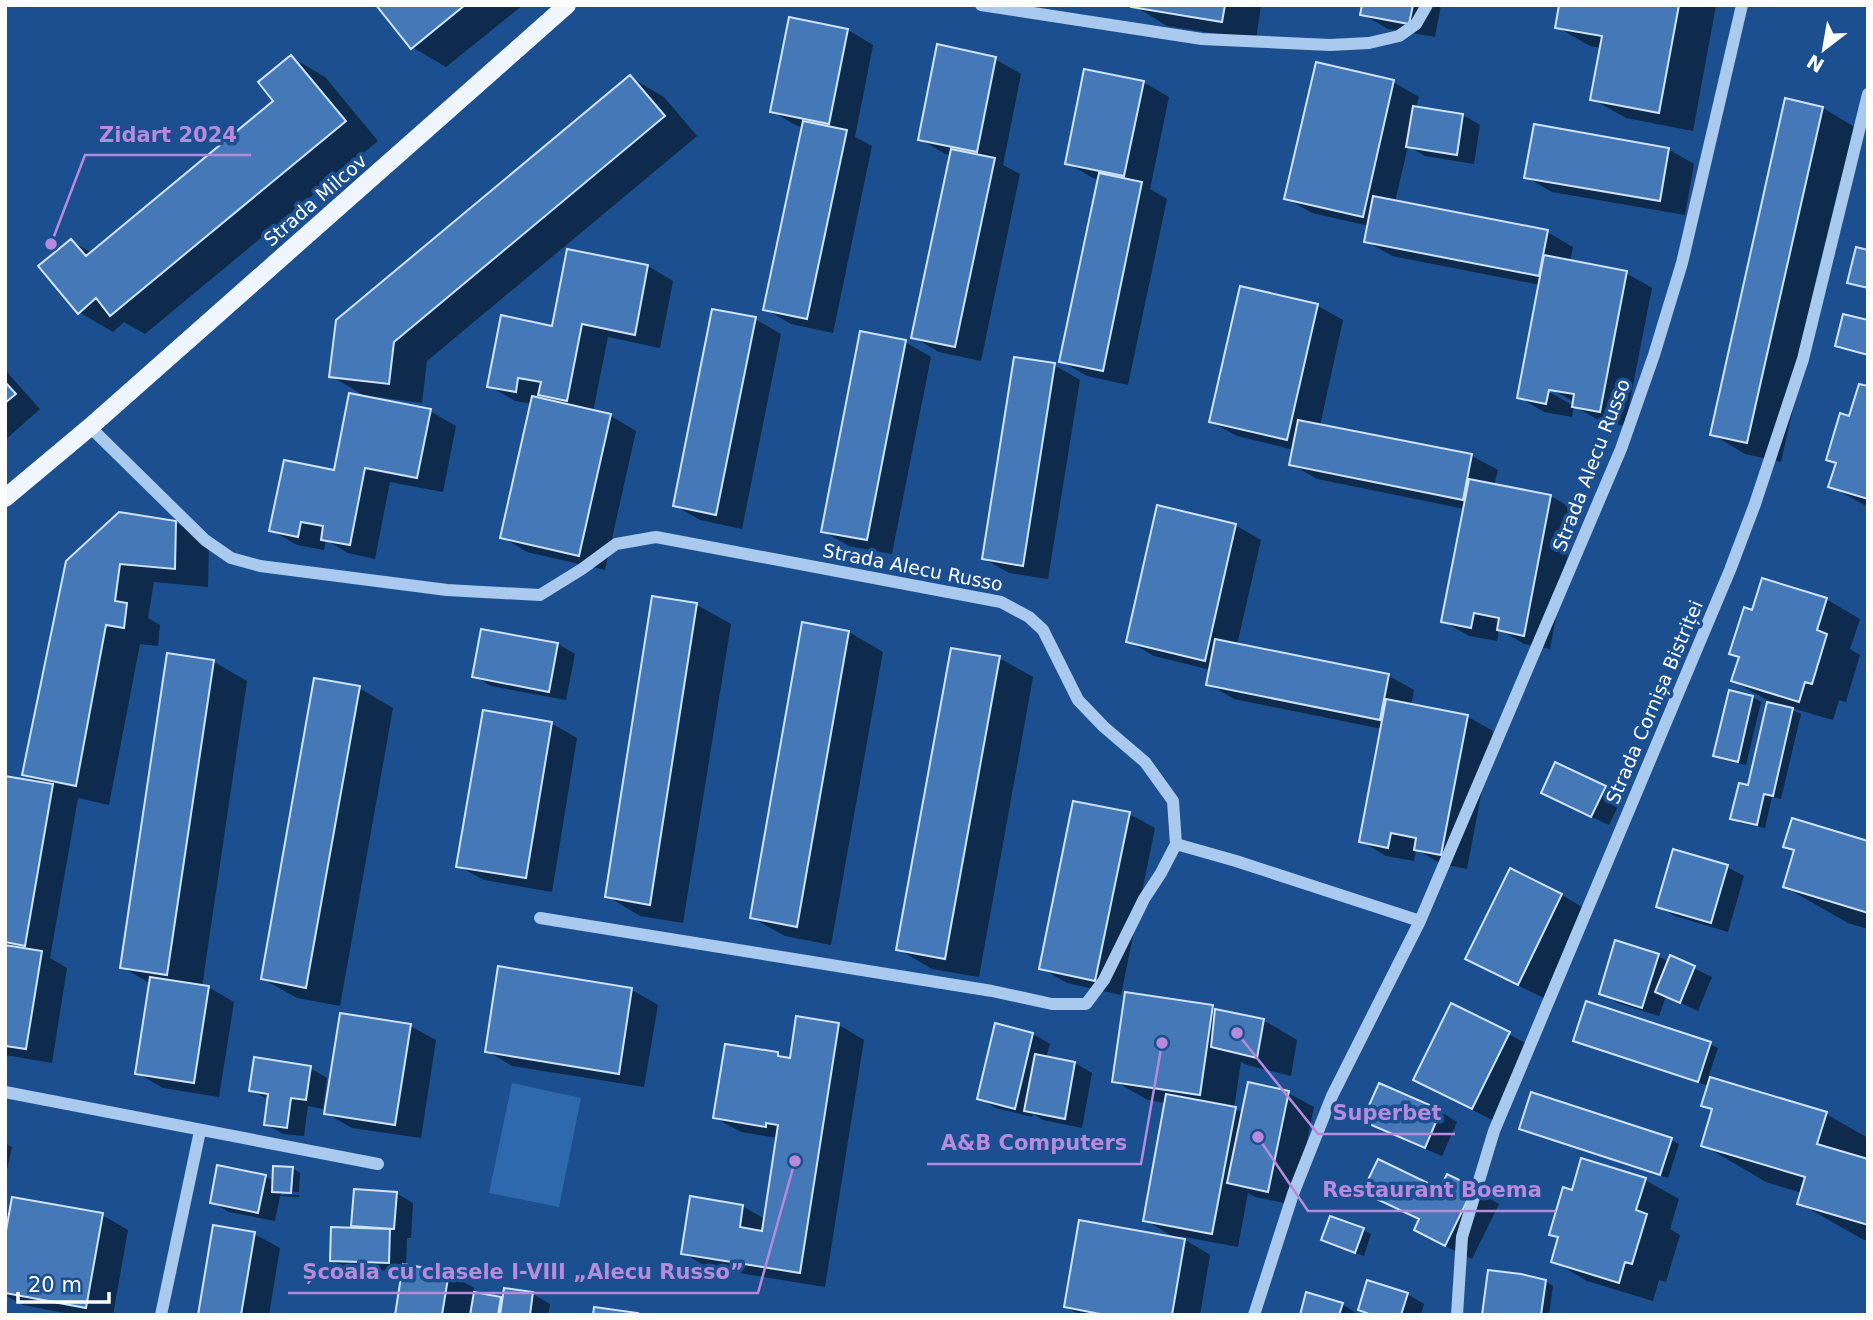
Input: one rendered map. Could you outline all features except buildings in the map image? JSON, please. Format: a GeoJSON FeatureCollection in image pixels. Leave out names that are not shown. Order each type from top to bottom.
{"type":"FeatureCollection","features":[{"type":"Feature","properties":{"kind":"main road","name":"Strada Milcov"},"geometry":{"type":"LineString","coordinates":[[5,498],[567,5]]}},
{"type":"Feature","properties":{"kind":"street"},"geometry":{"type":"LineString","coordinates":[[981,5],[1202,39],[1330,45],[1369,43],[1399,36],[1416,24],[1427,5]]}},
{"type":"Feature","properties":{"kind":"street","name":"Strada Alecu Russo"},"geometry":{"type":"LineString","coordinates":[[1254,1315],[1293,1194],[1332,1096],[1420,921],[1621,449],[1682,263],[1742,5]]}},
{"type":"Feature","properties":{"kind":"street","name":"Strada Cornișa Bistriței"},"geometry":{"type":"LineString","coordinates":[[1457,1315],[1462,1237],[1494,1132],[1725,583],[1755,504],[1803,359],[1868,94]]}},
{"type":"Feature","properties":{"kind":"street","name":"Strada Alecu Russo"},"geometry":{"type":"LineString","coordinates":[[90,426],[205,540],[231,558],[260,566],[395,585],[540,595],[616,544],[656,537],[1001,602],[1029,617],[1043,630],[1078,700],[1104,727],[1146,762],[1173,801],[1176,844]]}},
{"type":"Feature","properties":{"kind":"street"},"geometry":{"type":"LineString","coordinates":[[540,918],[992,991],[1052,1004],[1086,1004],[1104,980],[1144,899],[1176,844],[1420,921]]}},
{"type":"Feature","properties":{"kind":"street"},"geometry":{"type":"LineString","coordinates":[[5,1092],[378,1164]]}},
{"type":"Feature","properties":{"kind":"street"},"geometry":{"type":"LineString","coordinates":[[161,1315],[201,1131]]}},
{"type":"Feature","properties":{"kind":"shaded area"},"geometry":{"type":"Polygon","coordinates":[[[512,1083],[581,1098],[559,1207],[489,1193],[512,1083]]]}},
{"type":"Feature","properties":{"kind":"place","name":"Zidart 2024"},"geometry":{"type":"Point","coordinates":[51,244]}},
{"type":"Feature","properties":{"kind":"place","name":"Superbet"},"geometry":{"type":"Point","coordinates":[1237,1033]}},
{"type":"Feature","properties":{"kind":"place","name":"A&B Computers"},"geometry":{"type":"Point","coordinates":[1162,1043]}},
{"type":"Feature","properties":{"kind":"place","name":"Restaurant Boema"},"geometry":{"type":"Point","coordinates":[1258,1137]}},
{"type":"Feature","properties":{"kind":"place","name":"Școala cu clasele I-VIII „Alecu Russo”"},"geometry":{"type":"Point","coordinates":[795,1161]}}]}
